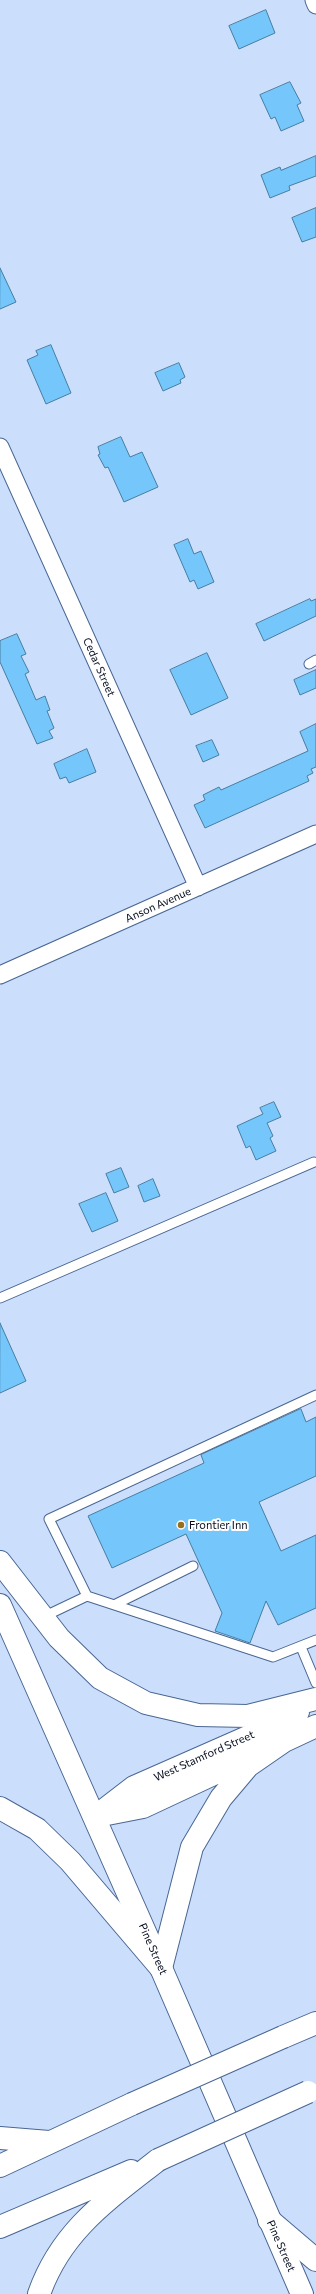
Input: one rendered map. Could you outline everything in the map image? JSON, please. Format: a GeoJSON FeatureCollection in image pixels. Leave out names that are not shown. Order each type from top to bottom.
{"type":"FeatureCollection","features":[{"type":"Feature","properties":{"kind":"main road"},"geometry":{"type":"LineString","coordinates":[[0,1562],[59,1638],[100,1678],[146,1703],[198,1716],[248,1716],[316,1700]]}},
{"type":"Feature","properties":{"kind":"main road","name":"Pine Street"},"geometry":{"type":"LineString","coordinates":[[0,1605],[95,1817],[302,2294]]}},
{"type":"Feature","properties":{"kind":"main road","name":"West Stamford Street"},"geometry":{"type":"LineString","coordinates":[[95,1817],[134,1787],[284,1720],[316,1700]]}},
{"type":"Feature","properties":{"kind":"main road"},"geometry":{"type":"LineString","coordinates":[[95,1817],[143,1807],[316,1726]]}},
{"type":"Feature","properties":{"kind":"main road"},"geometry":{"type":"LineString","coordinates":[[161,1968],[192,1847],[221,1798],[248,1766],[290,1737]]}},
{"type":"Feature","properties":{"kind":"main road"},"geometry":{"type":"LineString","coordinates":[[0,1808],[37,1829],[70,1861],[161,1968]]}},
{"type":"Feature","properties":{"kind":"main road"},"geometry":{"type":"LineString","coordinates":[[0,2166],[132,2104],[316,2023]]}},
{"type":"Feature","properties":{"kind":"main road"},"geometry":{"type":"LineString","coordinates":[[0,2227],[158,2160],[312,2091]]}},
{"type":"Feature","properties":{"kind":"main road"},"geometry":{"type":"LineString","coordinates":[[0,2138],[50,2142]]}},
{"type":"Feature","properties":{"kind":"main road"},"geometry":{"type":"LineString","coordinates":[[39,2294],[56,2254],[74,2231],[94,2210],[158,2160]]}},
{"type":"Feature","properties":{"kind":"main road"},"geometry":{"type":"LineString","coordinates":[[269,2220],[316,2260]]}},
{"type":"Feature","properties":{"kind":"street"},"geometry":{"type":"LineString","coordinates":[[314,0],[316,5]]}},
{"type":"Feature","properties":{"kind":"street","name":"Cedar Street"},"geometry":{"type":"LineString","coordinates":[[0,447],[198,887]]}},
{"type":"Feature","properties":{"kind":"street","name":"Anson Avenue"},"geometry":{"type":"LineString","coordinates":[[0,975],[316,834]]}},
{"type":"Feature","properties":{"kind":"lane"},"geometry":{"type":"LineString","coordinates":[[0,1298],[314,1162]]}},
{"type":"Feature","properties":{"kind":"lane"},"geometry":{"type":"LineString","coordinates":[[87,1596],[49,1519],[316,1395]]}},
{"type":"Feature","properties":{"kind":"lane"},"geometry":{"type":"LineString","coordinates":[[116,1604],[193,1566]]}},
{"type":"Feature","properties":{"kind":"lane"},"geometry":{"type":"LineString","coordinates":[[43,1617],[87,1596],[116,1604],[273,1657],[316,1640]]}},
{"type":"Feature","properties":{"kind":"lane"},"geometry":{"type":"LineString","coordinates":[[301,1646],[316,1683]]}},
{"type":"Feature","properties":{"kind":"building"},"geometry":{"type":"Polygon","coordinates":[[[266,10],[275,33],[239,49],[229,26],[266,10]]]}},
{"type":"Feature","properties":{"kind":"building"},"geometry":{"type":"Polygon","coordinates":[[[290,82],[301,103],[297,105],[304,121],[281,131],[275,117],[271,119],[260,95],[290,82]]]}},
{"type":"Feature","properties":{"kind":"building"},"geometry":{"type":"Polygon","coordinates":[[[316,156],[316,176],[289,186],[290,190],[270,198],[261,175],[280,167],[281,170],[316,156]]]}},
{"type":"Feature","properties":{"kind":"building"},"geometry":{"type":"Polygon","coordinates":[[[316,208],[316,237],[302,242],[292,218],[316,208]]]}},
{"type":"Feature","properties":{"kind":"building"},"geometry":{"type":"Polygon","coordinates":[[[0,268],[16,302],[0,309],[0,268]]]}},
{"type":"Feature","properties":{"kind":"building"},"geometry":{"type":"Polygon","coordinates":[[[51,345],[71,393],[46,404],[27,360],[38,355],[36,351],[51,345]]]}},
{"type":"Feature","properties":{"kind":"building"},"geometry":{"type":"Polygon","coordinates":[[[179,363],[185,377],[180,380],[181,383],[163,391],[155,373],[179,363]]]}},
{"type":"Feature","properties":{"kind":"building"},"geometry":{"type":"Polygon","coordinates":[[[121,437],[130,457],[142,452],[158,487],[124,502],[108,467],[105,468],[98,455],[100,454],[98,447],[121,437]]]}},
{"type":"Feature","properties":{"kind":"building"},"geometry":{"type":"Polygon","coordinates":[[[188,539],[194,554],[201,551],[214,582],[198,589],[194,580],[190,582],[174,545],[188,539]]]}},
{"type":"Feature","properties":{"kind":"building"},"geometry":{"type":"Polygon","coordinates":[[[310,599],[311,601],[316,599],[316,616],[264,641],[256,624],[310,599]]]}},
{"type":"Feature","properties":{"kind":"building"},"geometry":{"type":"Polygon","coordinates":[[[17,634],[26,654],[21,656],[29,672],[25,674],[36,700],[45,696],[50,710],[47,711],[54,728],[49,731],[53,738],[37,744],[0,662],[0,641],[17,634]]]}},
{"type":"Feature","properties":{"kind":"building"},"geometry":{"type":"Polygon","coordinates":[[[207,653],[228,698],[191,715],[170,670],[207,653]]]}},
{"type":"Feature","properties":{"kind":"building"},"geometry":{"type":"Polygon","coordinates":[[[316,670],[316,688],[300,695],[294,680],[316,670]]]}},
{"type":"Feature","properties":{"kind":"building"},"geometry":{"type":"Polygon","coordinates":[[[316,724],[316,767],[311,769],[313,773],[307,776],[309,781],[205,828],[194,805],[205,800],[203,795],[219,787],[221,790],[308,751],[300,732],[316,724]]]}},
{"type":"Feature","properties":{"kind":"building"},"geometry":{"type":"Polygon","coordinates":[[[212,740],[219,755],[203,762],[196,746],[212,740]]]}},
{"type":"Feature","properties":{"kind":"building"},"geometry":{"type":"Polygon","coordinates":[[[87,749],[96,772],[69,783],[66,777],[60,779],[54,764],[87,749]]]}},
{"type":"Feature","properties":{"kind":"building"},"geometry":{"type":"Polygon","coordinates":[[[274,1102],[281,1117],[267,1123],[273,1136],[270,1138],[276,1151],[256,1160],[250,1146],[246,1148],[237,1126],[263,1114],[260,1108],[274,1102]]]}},
{"type":"Feature","properties":{"kind":"building"},"geometry":{"type":"Polygon","coordinates":[[[121,1168],[129,1187],[114,1193],[106,1174],[121,1168]]]}},
{"type":"Feature","properties":{"kind":"building"},"geometry":{"type":"Polygon","coordinates":[[[153,1179],[160,1196],[144,1202],[138,1186],[153,1179]]]}},
{"type":"Feature","properties":{"kind":"building"},"geometry":{"type":"Polygon","coordinates":[[[106,1193],[118,1221],[92,1232],[79,1204],[106,1193]]]}},
{"type":"Feature","properties":{"kind":"building"},"geometry":{"type":"Polygon","coordinates":[[[0,1323],[26,1381],[0,1393],[0,1323]]]}},
{"type":"Feature","properties":{"kind":"building","name":"Frontier Inn"},"geometry":{"type":"Polygon","coordinates":[[[301,1409],[306,1422],[316,1417],[316,1476],[259,1502],[281,1551],[316,1535],[316,1608],[278,1625],[266,1601],[250,1643],[215,1631],[222,1613],[186,1534],[112,1568],[88,1516],[204,1463],[201,1455],[301,1409]]]}},
{"type":"Feature","properties":{"kind":"place","name":"Frontier Inn"},"geometry":{"type":"Point","coordinates":[181,1525]}}]}
